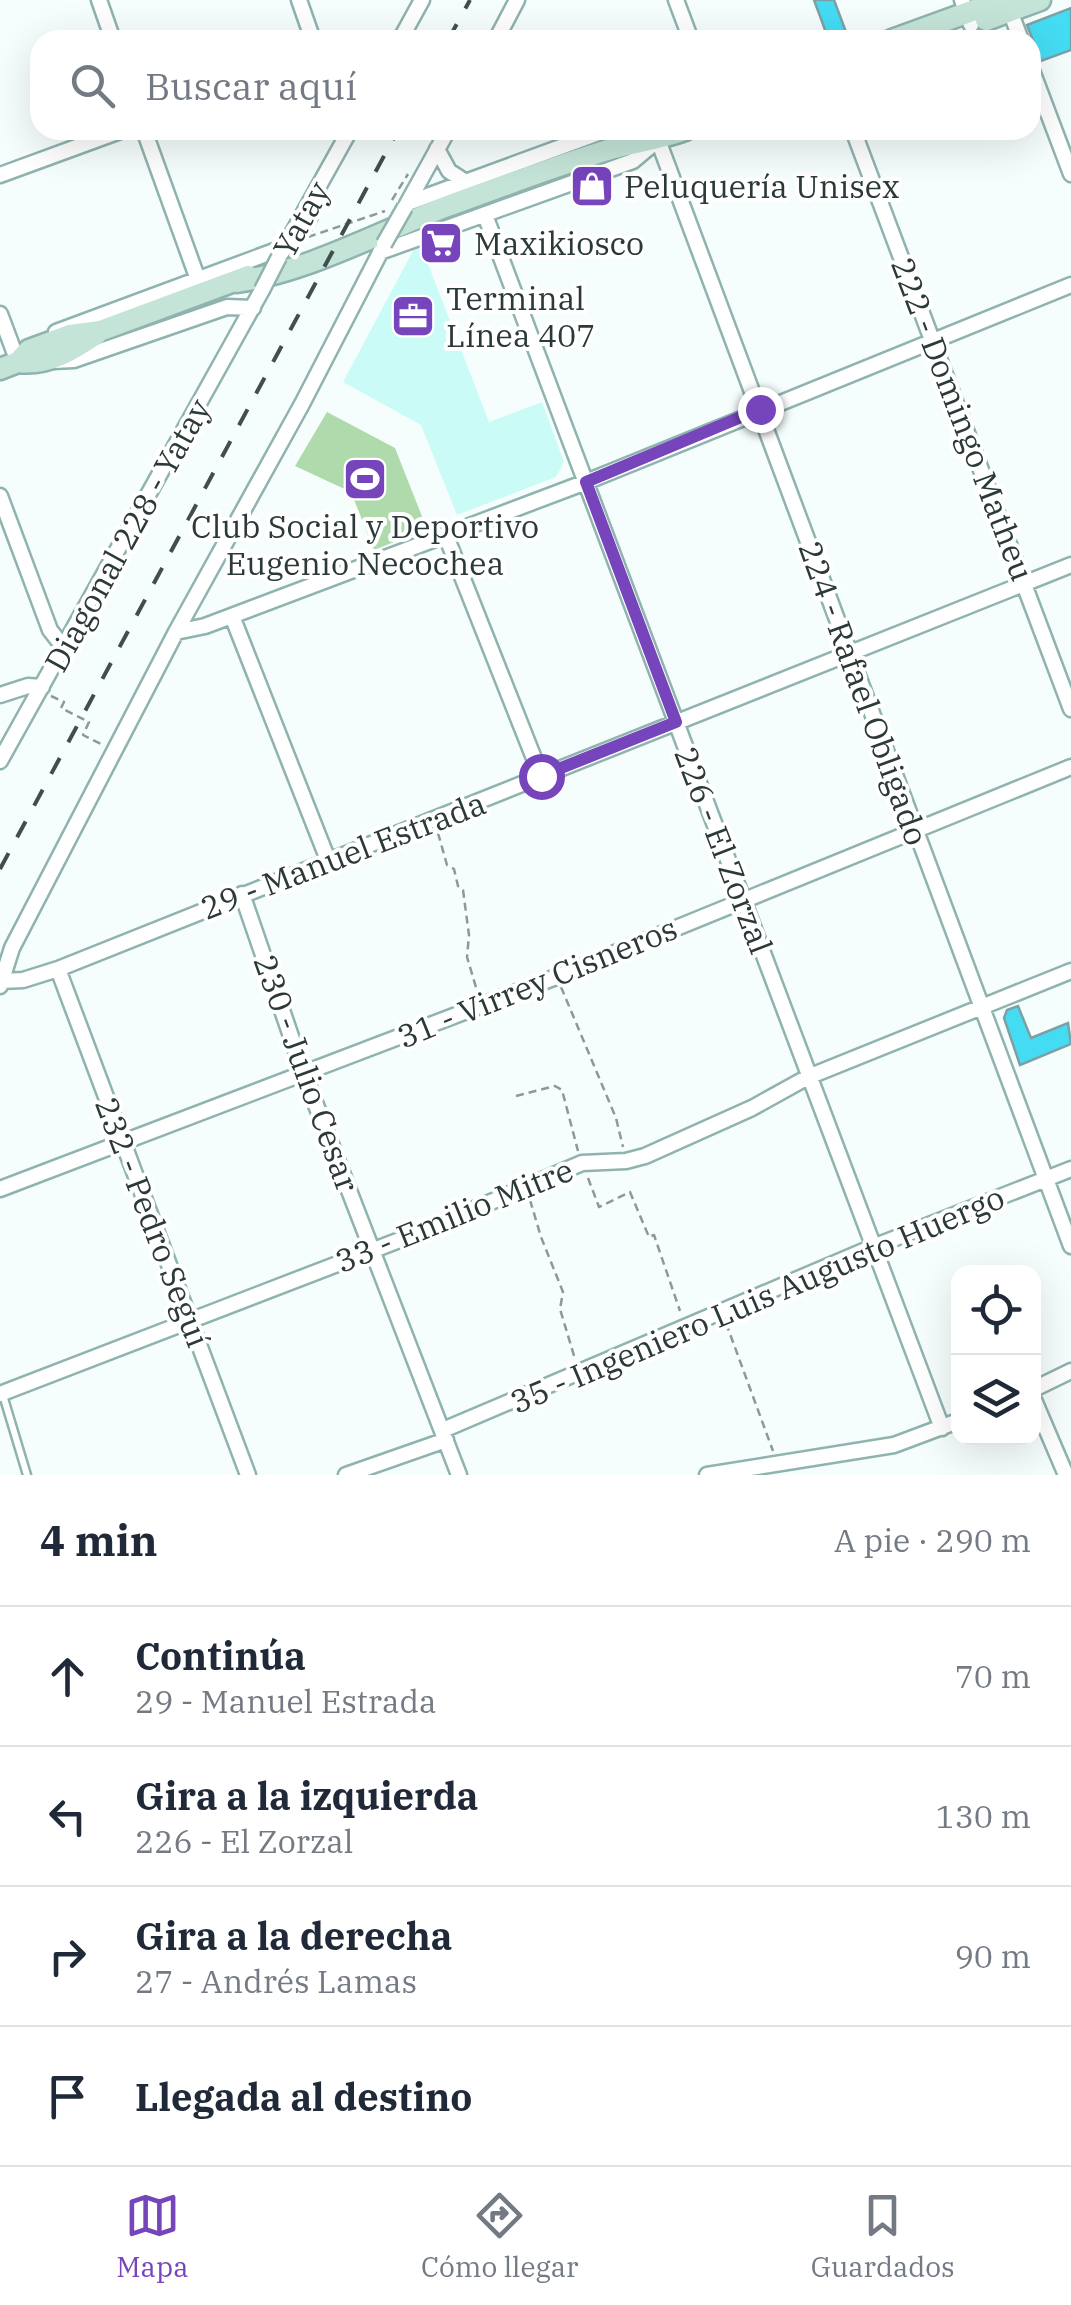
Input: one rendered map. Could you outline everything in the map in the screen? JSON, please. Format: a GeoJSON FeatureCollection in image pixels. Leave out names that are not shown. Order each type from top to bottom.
{"type":"FeatureCollection","features":[{"type":"Feature","properties":{"kind":"main road"},"geometry":{"type":"LineString","coordinates":[[919,30],[966,13],[1040,0]]}},
{"type":"Feature","properties":{"kind":"main road"},"geometry":{"type":"LineString","coordinates":[[945,30],[966,13]]}},
{"type":"Feature","properties":{"kind":"main road"},"geometry":{"type":"LineString","coordinates":[[9,365],[35,364],[43,353],[70,335],[100,332],[237,282],[278,276],[609,140]]}},
{"type":"Feature","properties":{"kind":"street"},"geometry":{"type":"LineString","coordinates":[[99,0],[110,30]]}},
{"type":"Feature","properties":{"kind":"street"},"geometry":{"type":"LineString","coordinates":[[299,0],[310,30]]}},
{"type":"Feature","properties":{"kind":"street"},"geometry":{"type":"LineString","coordinates":[[404,30],[422,0]]}},
{"type":"Feature","properties":{"kind":"street"},"geometry":{"type":"LineString","coordinates":[[501,30],[517,0]]}},
{"type":"Feature","properties":{"kind":"street"},"geometry":{"type":"LineString","coordinates":[[676,0],[688,30]]}},
{"type":"Feature","properties":{"kind":"street"},"geometry":{"type":"LineString","coordinates":[[1006,4],[1016,30]]}},
{"type":"Feature","properties":{"kind":"street"},"geometry":{"type":"LineString","coordinates":[[1041,94],[1071,174]]}},
{"type":"Feature","properties":{"kind":"street"},"geometry":{"type":"LineString","coordinates":[[0,175],[96,140]]}},
{"type":"Feature","properties":{"kind":"street"},"geometry":{"type":"LineString","coordinates":[[148,140],[197,277]]}},
{"type":"Feature","properties":{"kind":"street","name":"Yatay"},"geometry":{"type":"LineString","coordinates":[[253,308],[344,140]]}},
{"type":"Feature","properties":{"kind":"street"},"geometry":{"type":"LineString","coordinates":[[1,984],[12,948],[176,632],[443,140]]}},
{"type":"Feature","properties":{"kind":"street"},"geometry":{"type":"LineString","coordinates":[[407,205],[468,182],[608,140]]}},
{"type":"Feature","properties":{"kind":"street"},"geometry":{"type":"LineString","coordinates":[[382,248],[633,160],[648,140]]}},
{"type":"Feature","properties":{"kind":"street","name":"224 - Rafael Obligado"},"geometry":{"type":"LineString","coordinates":[[654,140],[760,409],[848,655],[1071,1246]]}},
{"type":"Feature","properties":{"kind":"street","name":"222 - Domingo Matheu"},"geometry":{"type":"LineString","coordinates":[[857,140],[1071,709]]}},
{"type":"Feature","properties":{"kind":"street"},"geometry":{"type":"LineString","coordinates":[[438,149],[450,171],[468,182]]}},
{"type":"Feature","properties":{"kind":"street","name":"226 - El Zorzal"},"geometry":{"type":"LineString","coordinates":[[485,215],[942,1428]]}},
{"type":"Feature","properties":{"kind":"street"},"geometry":{"type":"LineString","coordinates":[[253,308],[227,306],[74,360],[43,353],[65,327],[197,277],[282,252]]}},
{"type":"Feature","properties":{"kind":"street"},"geometry":{"type":"LineString","coordinates":[[176,632],[206,626],[586,482],[1071,285]]}},
{"type":"Feature","properties":{"kind":"street","name":"Diagonal 228 - Yatay"},"geometry":{"type":"LineString","coordinates":[[0,761],[48,692],[64,648],[253,308]]}},
{"type":"Feature","properties":{"kind":"street"},"geometry":{"type":"LineString","coordinates":[[0,314],[9,365]]}},
{"type":"Feature","properties":{"kind":"street"},"geometry":{"type":"LineString","coordinates":[[0,496],[50,630],[64,648]]}},
{"type":"Feature","properties":{"kind":"street"},"geometry":{"type":"LineString","coordinates":[[446,536],[541,776]]}},
{"type":"Feature","properties":{"kind":"street","name":"29 - Manuel Estrada"},"geometry":{"type":"LineString","coordinates":[[1,984],[58,968],[435,821],[1071,565]]}},
{"type":"Feature","properties":{"kind":"street"},"geometry":{"type":"LineString","coordinates":[[232,616],[328,860]]}},
{"type":"Feature","properties":{"kind":"street"},"geometry":{"type":"LineString","coordinates":[[0,694],[28,686],[48,692]]}},
{"type":"Feature","properties":{"kind":"street","name":"31 - Virrey Cisneros"},"geometry":{"type":"LineString","coordinates":[[0,1190],[556,977],[1071,767]]}},
{"type":"Feature","properties":{"kind":"street","name":"230 - Julio Cesar"},"geometry":{"type":"LineString","coordinates":[[242,894],[304,1074],[459,1475]]}},
{"type":"Feature","properties":{"kind":"street","name":"232 - Pedro Seguí"},"geometry":{"type":"LineString","coordinates":[[58,968],[248,1475]]}},
{"type":"Feature","properties":{"kind":"street","name":"33 - Emilio Mitre"},"geometry":{"type":"LineString","coordinates":[[1,1394],[423,1231],[582,1163],[646,1156],[752,1108],[808,1077],[1071,971]]}},
{"type":"Feature","properties":{"kind":"street","name":"35 - Ingeniero Luis Augusto Huergo"},"geometry":{"type":"LineString","coordinates":[[346,1475],[873,1247],[1071,1170]]}},
{"type":"Feature","properties":{"kind":"street"},"geometry":{"type":"LineString","coordinates":[[1041,1386],[1071,1371]]}},
{"type":"Feature","properties":{"kind":"street"},"geometry":{"type":"LineString","coordinates":[[1041,1416],[1066,1475]]}},
{"type":"Feature","properties":{"kind":"street"},"geometry":{"type":"LineString","coordinates":[[707,1475],[786,1467],[894,1445],[951,1424]]}},
{"type":"Feature","properties":{"kind":"lane"},"geometry":{"type":"LineString","coordinates":[[1,1394],[27,1475]]}},
{"type":"Feature","properties":{"kind":"path"},"geometry":{"type":"LineString","coordinates":[[308,237],[386,211]]}},
{"type":"Feature","properties":{"kind":"path"},"geometry":{"type":"LineString","coordinates":[[48,692],[64,702],[61,708],[89,722],[83,734],[98,742]]}},
{"type":"Feature","properties":{"kind":"path"},"geometry":{"type":"LineString","coordinates":[[435,821],[447,866],[454,869],[458,886],[463,890],[470,935],[467,957],[481,1005]]}},
{"type":"Feature","properties":{"kind":"path"},"geometry":{"type":"LineString","coordinates":[[556,977],[616,1118],[626,1161]]}},
{"type":"Feature","properties":{"kind":"path"},"geometry":{"type":"LineString","coordinates":[[516,1096],[555,1086],[562,1090],[571,1133],[599,1207],[630,1192],[649,1237],[654,1235],[686,1327]]}},
{"type":"Feature","properties":{"kind":"path"},"geometry":{"type":"LineString","coordinates":[[526,1186],[563,1292],[560,1309],[579,1374]]}},
{"type":"Feature","properties":{"kind":"path"},"geometry":{"type":"LineString","coordinates":[[722,1312],[786,1467]]}},
{"type":"Feature","properties":{"kind":"shaded area","name":"Terminal Línea 407"},"geometry":{"type":"Polygon","coordinates":[[[421,246],[489,422],[542,402],[564,462],[556,477],[457,515],[421,425],[343,382],[414,249],[421,246]]]}},
{"type":"Feature","properties":{"kind":"green space","name":"Club Social y Deportivo Eugenio Necochea"},"geometry":{"type":"Polygon","coordinates":[[[327,412],[395,448],[427,529],[374,550],[351,492],[295,466],[327,412]]]}},
{"type":"Feature","properties":{"kind":"building"},"geometry":{"type":"Polygon","coordinates":[[[814,0],[834,0],[845,30],[825,30],[814,0]]]}},
{"type":"Feature","properties":{"kind":"building"},"geometry":{"type":"Polygon","coordinates":[[[1071,8],[1071,50],[1041,61],[1041,30],[1029,30],[1027,25],[1071,8]]]}},
{"type":"Feature","properties":{"kind":"building"},"geometry":{"type":"Polygon","coordinates":[[[1018,1006],[1031,1038],[1068,1023],[1071,1044],[1020,1065],[1004,1018],[1007,1010],[1018,1006]]]}},
{"type":"Feature","properties":{"kind":"railway"},"geometry":{"type":"LineString","coordinates":[[454,30],[470,0]]}},
{"type":"Feature","properties":{"kind":"railway"},"geometry":{"type":"LineString","coordinates":[[0,869],[393,140]]}},
{"type":"Feature","properties":{"kind":"place","name":"Peluquería Unisex"},"geometry":{"type":"Point","coordinates":[592,186]}},
{"type":"Feature","properties":{"kind":"place","name":"Maxikiosco"},"geometry":{"type":"Point","coordinates":[441,243]}},
{"type":"Feature","properties":{"kind":"place","name":"Terminal Línea 407"},"geometry":{"type":"Point","coordinates":[413,316]}},
{"type":"Feature","properties":{"kind":"place","name":"Club Social y Deportivo Eugenio Necochea"},"geometry":{"type":"Point","coordinates":[365,479]}},
{"type":"Feature","properties":{"kind":"route"},"geometry":{"type":"LineString","coordinates":[[541,776],[676,722],[586,482],[760,409]]}}]}
